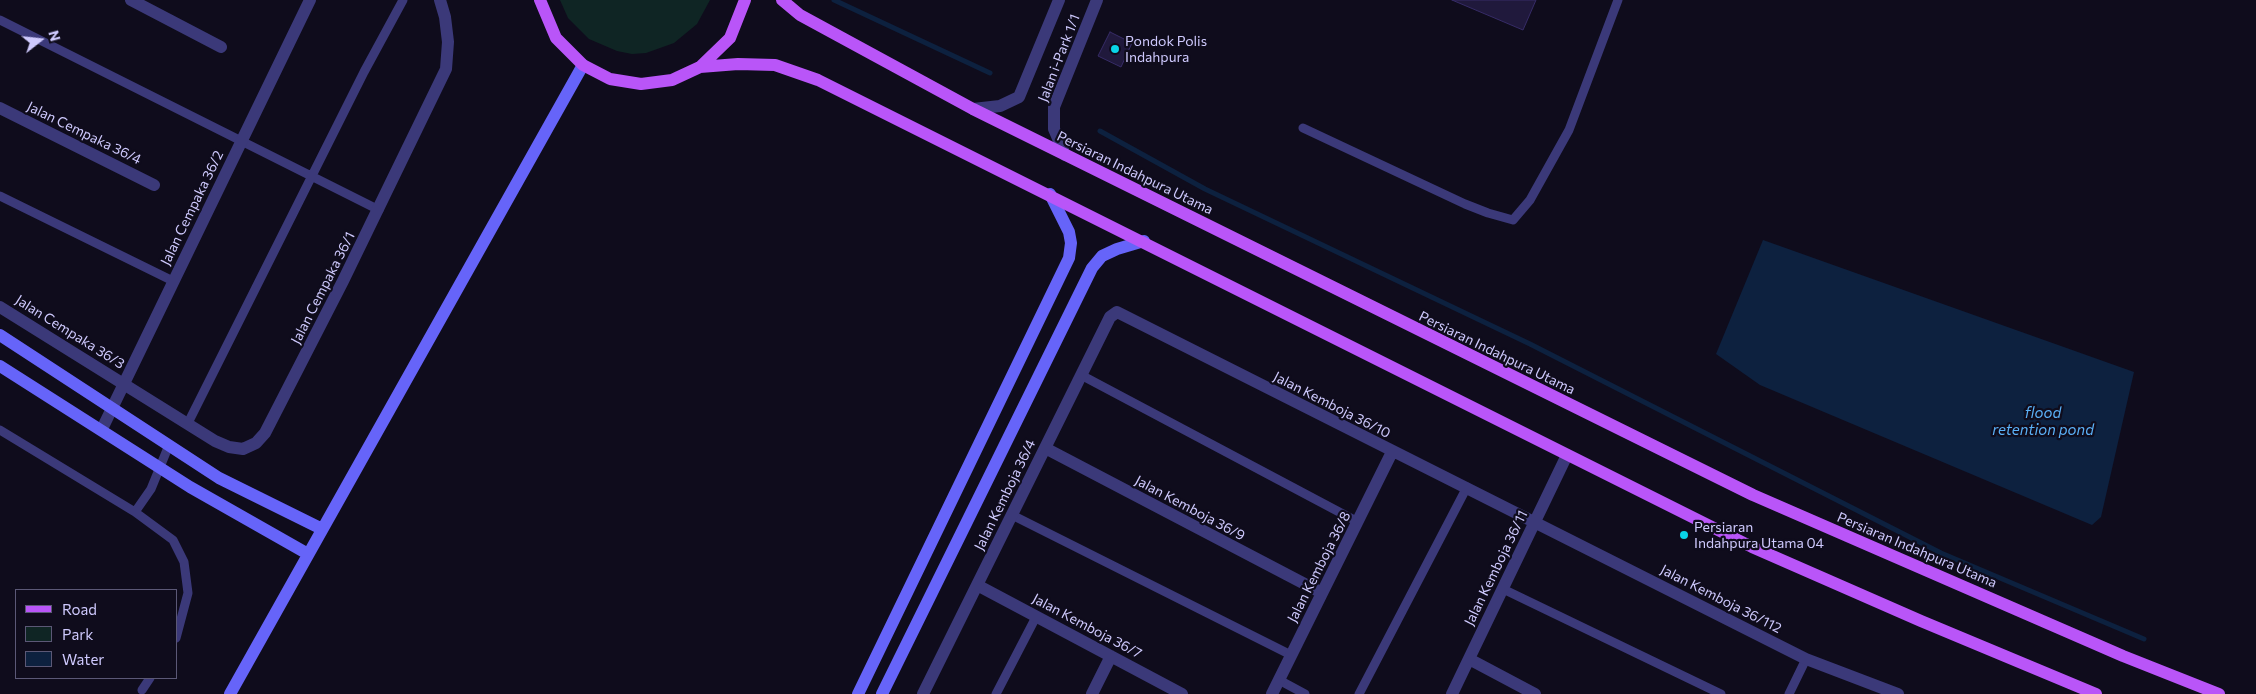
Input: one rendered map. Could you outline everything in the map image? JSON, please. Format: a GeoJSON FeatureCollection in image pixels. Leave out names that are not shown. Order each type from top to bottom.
{"type":"FeatureCollection","features":[{"type":"Feature","properties":{"kind":"main road"},"geometry":{"type":"LineString","coordinates":[[540,0],[556,38],[583,65],[610,79],[641,84],[672,80],[700,67],[730,38],[745,0]]}},
{"type":"Feature","properties":{"kind":"main road","name":"Persiaran Indahpura Utama"},"geometry":{"type":"LineString","coordinates":[[782,0],[800,15],[972,109],[1753,495],[2123,656],[2219,694]]}},
{"type":"Feature","properties":{"kind":"main road"},"geometry":{"type":"LineString","coordinates":[[700,67],[738,64],[775,65],[818,80],[1050,194],[1752,547],[1921,622],[2096,694]]}},
{"type":"Feature","properties":{"kind":"street"},"geometry":{"type":"LineString","coordinates":[[131,0],[221,46]]}},
{"type":"Feature","properties":{"kind":"street","name":"Jalan Cempaka 36/2"},"geometry":{"type":"LineString","coordinates":[[102,430],[310,0]]}},
{"type":"Feature","properties":{"kind":"street","name":"Jalan Cempaka 36/1"},"geometry":{"type":"LineString","coordinates":[[124,384],[215,441],[229,447],[243,449],[256,443],[265,433],[379,210],[446,69],[448,42],[445,17],[440,0]]}},
{"type":"Feature","properties":{"kind":"street","name":"Jalan i-Park 1/1"},"geometry":{"type":"LineString","coordinates":[[972,109],[1000,106],[1019,97],[1059,0]]}},
{"type":"Feature","properties":{"kind":"street","name":"Jalan i-Park 1/1"},"geometry":{"type":"LineString","coordinates":[[1065,155],[1054,129],[1054,107],[1097,0]]}},
{"type":"Feature","properties":{"kind":"street"},"geometry":{"type":"LineString","coordinates":[[230,694],[583,65]]}},
{"type":"Feature","properties":{"kind":"street","name":"Jalan Cempaka 36/4"},"geometry":{"type":"LineString","coordinates":[[0,108],[154,185]]}},
{"type":"Feature","properties":{"kind":"street"},"geometry":{"type":"LineString","coordinates":[[858,694],[1069,258],[1072,243],[1069,232],[1050,194]]}},
{"type":"Feature","properties":{"kind":"street"},"geometry":{"type":"LineString","coordinates":[[882,694],[1092,268],[1102,256],[1117,249],[1144,241]]}},
{"type":"Feature","properties":{"kind":"street","name":"Jalan Cempaka 36/3"},"geometry":{"type":"LineString","coordinates":[[0,307],[124,384]]}},
{"type":"Feature","properties":{"kind":"street","name":"Jalan Kemboja 36/4"},"geometry":{"type":"LineString","coordinates":[[923,694],[1110,316],[1117,312]]}},
{"type":"Feature","properties":{"kind":"street","name":"Jalan Kemboja 36/10"},"geometry":{"type":"LineString","coordinates":[[1117,312],[1534,522]]}},
{"type":"Feature","properties":{"kind":"street"},"geometry":{"type":"LineString","coordinates":[[0,335],[219,478],[322,529]]}},
{"type":"Feature","properties":{"kind":"street"},"geometry":{"type":"LineString","coordinates":[[0,366],[190,487],[308,554]]}},
{"type":"Feature","properties":{"kind":"street","name":"Jalan Kemboja 36/9"},"geometry":{"type":"LineString","coordinates":[[1045,448],[1322,593]]}},
{"type":"Feature","properties":{"kind":"street","name":"Jalan Kemboja 36/8"},"geometry":{"type":"LineString","coordinates":[[1272,694],[1392,452]]}},
{"type":"Feature","properties":{"kind":"street","name":"Jalan Kemboja 36/11"},"geometry":{"type":"LineString","coordinates":[[1452,694],[1567,455]]}},
{"type":"Feature","properties":{"kind":"street","name":"Jalan Kemboja 36/112"},"geometry":{"type":"LineString","coordinates":[[1534,522],[1806,659],[1898,694]]}},
{"type":"Feature","properties":{"kind":"street","name":"Jalan Kemboja 36/7"},"geometry":{"type":"LineString","coordinates":[[977,585],[1182,694]]}},
{"type":"Feature","properties":{"kind":"street"},"geometry":{"type":"LineString","coordinates":[[1092,694],[1111,656]]}},
{"type":"Feature","properties":{"kind":"street"},"geometry":{"type":"LineString","coordinates":[[1469,660],[1535,694]]}},
{"type":"Feature","properties":{"kind":"lane"},"geometry":{"type":"LineString","coordinates":[[188,423],[364,72],[403,0]]}},
{"type":"Feature","properties":{"kind":"lane"},"geometry":{"type":"LineString","coordinates":[[1303,128],[1465,204],[1513,220],[1530,200],[1570,130],[1618,0]]}},
{"type":"Feature","properties":{"kind":"lane"},"geometry":{"type":"LineString","coordinates":[[0,20],[100,72],[379,210]]}},
{"type":"Feature","properties":{"kind":"lane"},"geometry":{"type":"LineString","coordinates":[[0,196],[173,282]]}},
{"type":"Feature","properties":{"kind":"lane"},"geometry":{"type":"LineString","coordinates":[[1081,375],[1358,522]]}},
{"type":"Feature","properties":{"kind":"lane"},"geometry":{"type":"LineString","coordinates":[[0,430],[135,512],[173,540],[184,562],[188,593],[178,630]]}},
{"type":"Feature","properties":{"kind":"lane"},"geometry":{"type":"LineString","coordinates":[[135,512],[151,489],[170,445]]}},
{"type":"Feature","properties":{"kind":"lane"},"geometry":{"type":"LineString","coordinates":[[1359,694],[1467,488]]}},
{"type":"Feature","properties":{"kind":"lane"},"geometry":{"type":"LineString","coordinates":[[1012,515],[1291,656]]}},
{"type":"Feature","properties":{"kind":"lane"},"geometry":{"type":"LineString","coordinates":[[1503,589],[1721,694]]}},
{"type":"Feature","properties":{"kind":"lane"},"geometry":{"type":"LineString","coordinates":[[996,694],[1036,617]]}},
{"type":"Feature","properties":{"kind":"lane"},"geometry":{"type":"LineString","coordinates":[[1790,694],[1806,659]]}},
{"type":"Feature","properties":{"kind":"lane"},"geometry":{"type":"LineString","coordinates":[[142,690],[149,679]]}},
{"type":"Feature","properties":{"kind":"lane"},"geometry":{"type":"LineString","coordinates":[[1279,680],[1305,694]]}},
{"type":"Feature","properties":{"kind":"green space"},"geometry":{"type":"Polygon","coordinates":[[[560,0],[710,0],[697,24],[674,43],[646,53],[632,54],[617,51],[589,39],[568,18],[560,0]]]}},
{"type":"Feature","properties":{"kind":"water","name":"flood retention pond"},"geometry":{"type":"Polygon","coordinates":[[[1763,240],[2134,372],[2101,517],[2092,525],[1760,385],[1716,354],[1763,240]]]}},
{"type":"Feature","properties":{"kind":"building"},"geometry":{"type":"Polygon","coordinates":[[[1452,0],[1536,0],[1523,30],[1452,0]]]}},
{"type":"Feature","properties":{"kind":"building","name":"Pondok Polis Indahpura"},"geometry":{"type":"Polygon","coordinates":[[[1110,32],[1132,43],[1121,67],[1098,56],[1110,32]]]}},
{"type":"Feature","properties":{"kind":"waterway"},"geometry":{"type":"LineString","coordinates":[[834,0],[990,73]]}},
{"type":"Feature","properties":{"kind":"waterway"},"geometry":{"type":"LineString","coordinates":[[1100,131],[1205,189],[1530,344],[1941,553],[2144,639]]}},
{"type":"Feature","properties":{"kind":"place","name":"Pondok Polis Indahpura"},"geometry":{"type":"Point","coordinates":[1115,49]}},
{"type":"Feature","properties":{"kind":"place","name":"Persiaran Indahpura Utama 04"},"geometry":{"type":"Point","coordinates":[1684,535]}}]}
